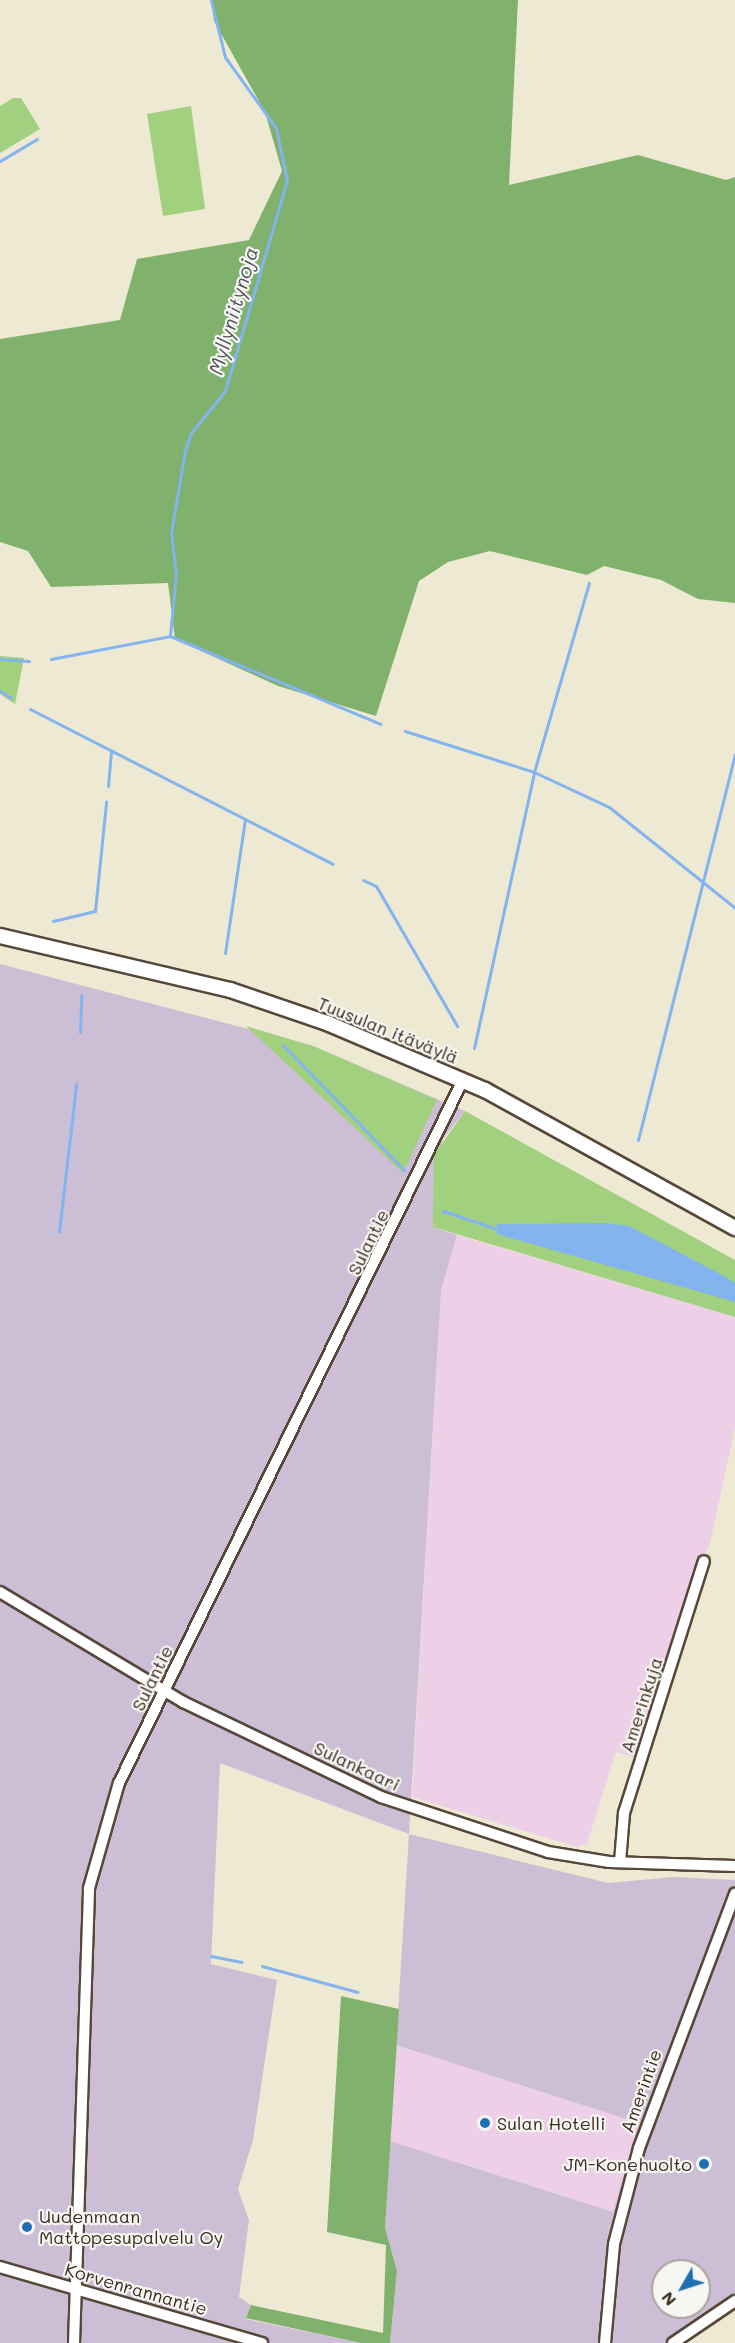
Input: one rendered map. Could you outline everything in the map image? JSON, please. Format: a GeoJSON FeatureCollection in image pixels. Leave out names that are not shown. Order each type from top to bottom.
{"type":"FeatureCollection","features":[{"type":"Feature","properties":{"kind":"main road","name":"Tuusulan itäväylä"},"geometry":{"type":"LineString","coordinates":[[0,936],[230,990],[463,1080],[604,1151],[735,1228]]}},
{"type":"Feature","properties":{"kind":"street","name":"Sulantie"},"geometry":{"type":"LineString","coordinates":[[74,2343],[89,1888],[119,1783],[463,1080]]}},
{"type":"Feature","properties":{"kind":"street","name":"Amerinkuja"},"geometry":{"type":"LineString","coordinates":[[620,1862],[624,1813],[705,1561]]}},
{"type":"Feature","properties":{"kind":"street","name":"Sulankaari"},"geometry":{"type":"LineString","coordinates":[[0,1592],[165,1689],[381,1797],[548,1852],[620,1862],[735,1866]]}},
{"type":"Feature","properties":{"kind":"street","name":"Amerintie"},"geometry":{"type":"LineString","coordinates":[[605,2343],[614,2244],[639,2148],[735,1894]]}},
{"type":"Feature","properties":{"kind":"street","name":"Korvenrannantie"},"geometry":{"type":"LineString","coordinates":[[0,2267],[262,2343]]}},
{"type":"Feature","properties":{"kind":"street"},"geometry":{"type":"LineString","coordinates":[[673,2343],[735,2301]]}},
{"type":"Feature","properties":{"kind":"shaded area"},"geometry":{"type":"Polygon","coordinates":[[[0,964],[313,1046],[465,1111],[443,1139],[433,1227],[457,1235],[441,1290],[409,1834],[220,1763],[211,1964],[277,1980],[253,2140],[238,2189],[249,2220],[239,2297],[251,2305],[246,2319],[361,2343],[0,2343],[0,964]]]}},
{"type":"Feature","properties":{"kind":"shaded area"},"geometry":{"type":"Polygon","coordinates":[[[457,1235],[735,1317],[735,1428],[710,1543],[634,1757],[616,1752],[587,1844],[577,1847],[412,1797],[441,1290],[457,1235]]]}},
{"type":"Feature","properties":{"kind":"shaded area"},"geometry":{"type":"Polygon","coordinates":[[[409,1834],[608,1883],[674,1877],[735,1880],[735,2302],[711,2318],[711,2259],[651,2259],[651,2319],[710,2319],[675,2343],[390,2343],[397,2271],[385,2228],[390,2141],[613,2212],[639,2123],[396,2045],[409,1834]]]}},
{"type":"Feature","properties":{"kind":"shaded area"},"geometry":{"type":"Polygon","coordinates":[[[396,2045],[640,2123],[613,2212],[390,2141],[396,2045]]]}},
{"type":"Feature","properties":{"kind":"green space"},"geometry":{"type":"Polygon","coordinates":[[[211,0],[518,0],[509,185],[638,155],[726,180],[735,177],[735,603],[698,599],[661,580],[604,566],[587,575],[490,551],[448,562],[419,581],[376,716],[278,686],[175,639],[168,583],[51,587],[28,551],[0,542],[0,339],[120,320],[137,259],[249,240],[282,171],[265,112],[214,21],[211,0]]]}},
{"type":"Feature","properties":{"kind":"green space"},"geometry":{"type":"Polygon","coordinates":[[[13,98],[21,98],[40,129],[0,153],[0,106],[13,98]]]}},
{"type":"Feature","properties":{"kind":"green space"},"geometry":{"type":"Polygon","coordinates":[[[191,106],[205,209],[163,216],[147,114],[191,106]]]}},
{"type":"Feature","properties":{"kind":"green space"},"geometry":{"type":"Polygon","coordinates":[[[0,656],[24,658],[15,704],[0,694],[0,656]]]}},
{"type":"Feature","properties":{"kind":"green space"},"geometry":{"type":"Polygon","coordinates":[[[246,1026],[313,1046],[437,1100],[403,1173],[246,1026]]]}},
{"type":"Feature","properties":{"kind":"green space"},"geometry":{"type":"Polygon","coordinates":[[[465,1111],[735,1260],[735,1317],[433,1227],[434,1155],[465,1111]]]}},
{"type":"Feature","properties":{"kind":"green space"},"geometry":{"type":"Polygon","coordinates":[[[341,1996],[399,2009],[385,2228],[397,2271],[390,2343],[361,2343],[246,2318],[251,2305],[383,2333],[386,2245],[327,2232],[341,1996]]]}},
{"type":"Feature","properties":{"kind":"water"},"geometry":{"type":"Polygon","coordinates":[[[606,1223],[629,1226],[722,1275],[735,1283],[735,1302],[497,1234],[497,1224],[606,1223]]]}},
{"type":"Feature","properties":{"kind":"waterway","name":"Myllyniitynoja"},"geometry":{"type":"LineString","coordinates":[[170,636],[176,575],[171,533],[185,450],[191,433],[225,391],[287,181],[276,128],[225,57],[211,0]]}},
{"type":"Feature","properties":{"kind":"waterway"},"geometry":{"type":"LineString","coordinates":[[0,161],[37,139]]}},
{"type":"Feature","properties":{"kind":"waterway"},"geometry":{"type":"LineString","coordinates":[[474,1048],[534,772],[589,583]]}},
{"type":"Feature","properties":{"kind":"waterway"},"geometry":{"type":"LineString","coordinates":[[170,636],[380,724]]}},
{"type":"Feature","properties":{"kind":"waterway"},"geometry":{"type":"LineString","coordinates":[[51,659],[170,636]]}},
{"type":"Feature","properties":{"kind":"waterway"},"geometry":{"type":"LineString","coordinates":[[0,659],[29,661]]}},
{"type":"Feature","properties":{"kind":"waterway"},"geometry":{"type":"LineString","coordinates":[[0,691],[11,698]]}},
{"type":"Feature","properties":{"kind":"waterway"},"geometry":{"type":"LineString","coordinates":[[30,709],[333,864]]}},
{"type":"Feature","properties":{"kind":"waterway"},"geometry":{"type":"LineString","coordinates":[[405,731],[534,772],[609,807],[735,908]]}},
{"type":"Feature","properties":{"kind":"waterway"},"geometry":{"type":"LineString","coordinates":[[108,786],[111,750]]}},
{"type":"Feature","properties":{"kind":"waterway"},"geometry":{"type":"LineString","coordinates":[[638,1140],[735,754]]}},
{"type":"Feature","properties":{"kind":"waterway"},"geometry":{"type":"LineString","coordinates":[[53,921],[95,911],[106,802]]}},
{"type":"Feature","properties":{"kind":"waterway"},"geometry":{"type":"LineString","coordinates":[[225,953],[245,819]]}},
{"type":"Feature","properties":{"kind":"waterway"},"geometry":{"type":"LineString","coordinates":[[363,880],[376,886],[457,1026]]}},
{"type":"Feature","properties":{"kind":"waterway"},"geometry":{"type":"LineString","coordinates":[[80,1032],[81,995]]}},
{"type":"Feature","properties":{"kind":"waterway"},"geometry":{"type":"LineString","coordinates":[[283,1045],[404,1170]]}},
{"type":"Feature","properties":{"kind":"waterway"},"geometry":{"type":"LineString","coordinates":[[59,1232],[76,1084]]}},
{"type":"Feature","properties":{"kind":"waterway"},"geometry":{"type":"LineString","coordinates":[[443,1211],[497,1229]]}},
{"type":"Feature","properties":{"kind":"waterway"},"geometry":{"type":"LineString","coordinates":[[211,1956],[241,1962]]}},
{"type":"Feature","properties":{"kind":"waterway"},"geometry":{"type":"LineString","coordinates":[[262,1966],[358,1992]]}},
{"type":"Feature","properties":{"kind":"place","name":"Sulan Hotelli"},"geometry":{"type":"Point","coordinates":[485,2123]}},
{"type":"Feature","properties":{"kind":"place","name":"JM-Konehuolto"},"geometry":{"type":"Point","coordinates":[704,2164]}},
{"type":"Feature","properties":{"kind":"place","name":"Uudenmaan Mattopesupalvelu Oy"},"geometry":{"type":"Point","coordinates":[27,2227]}}]}
